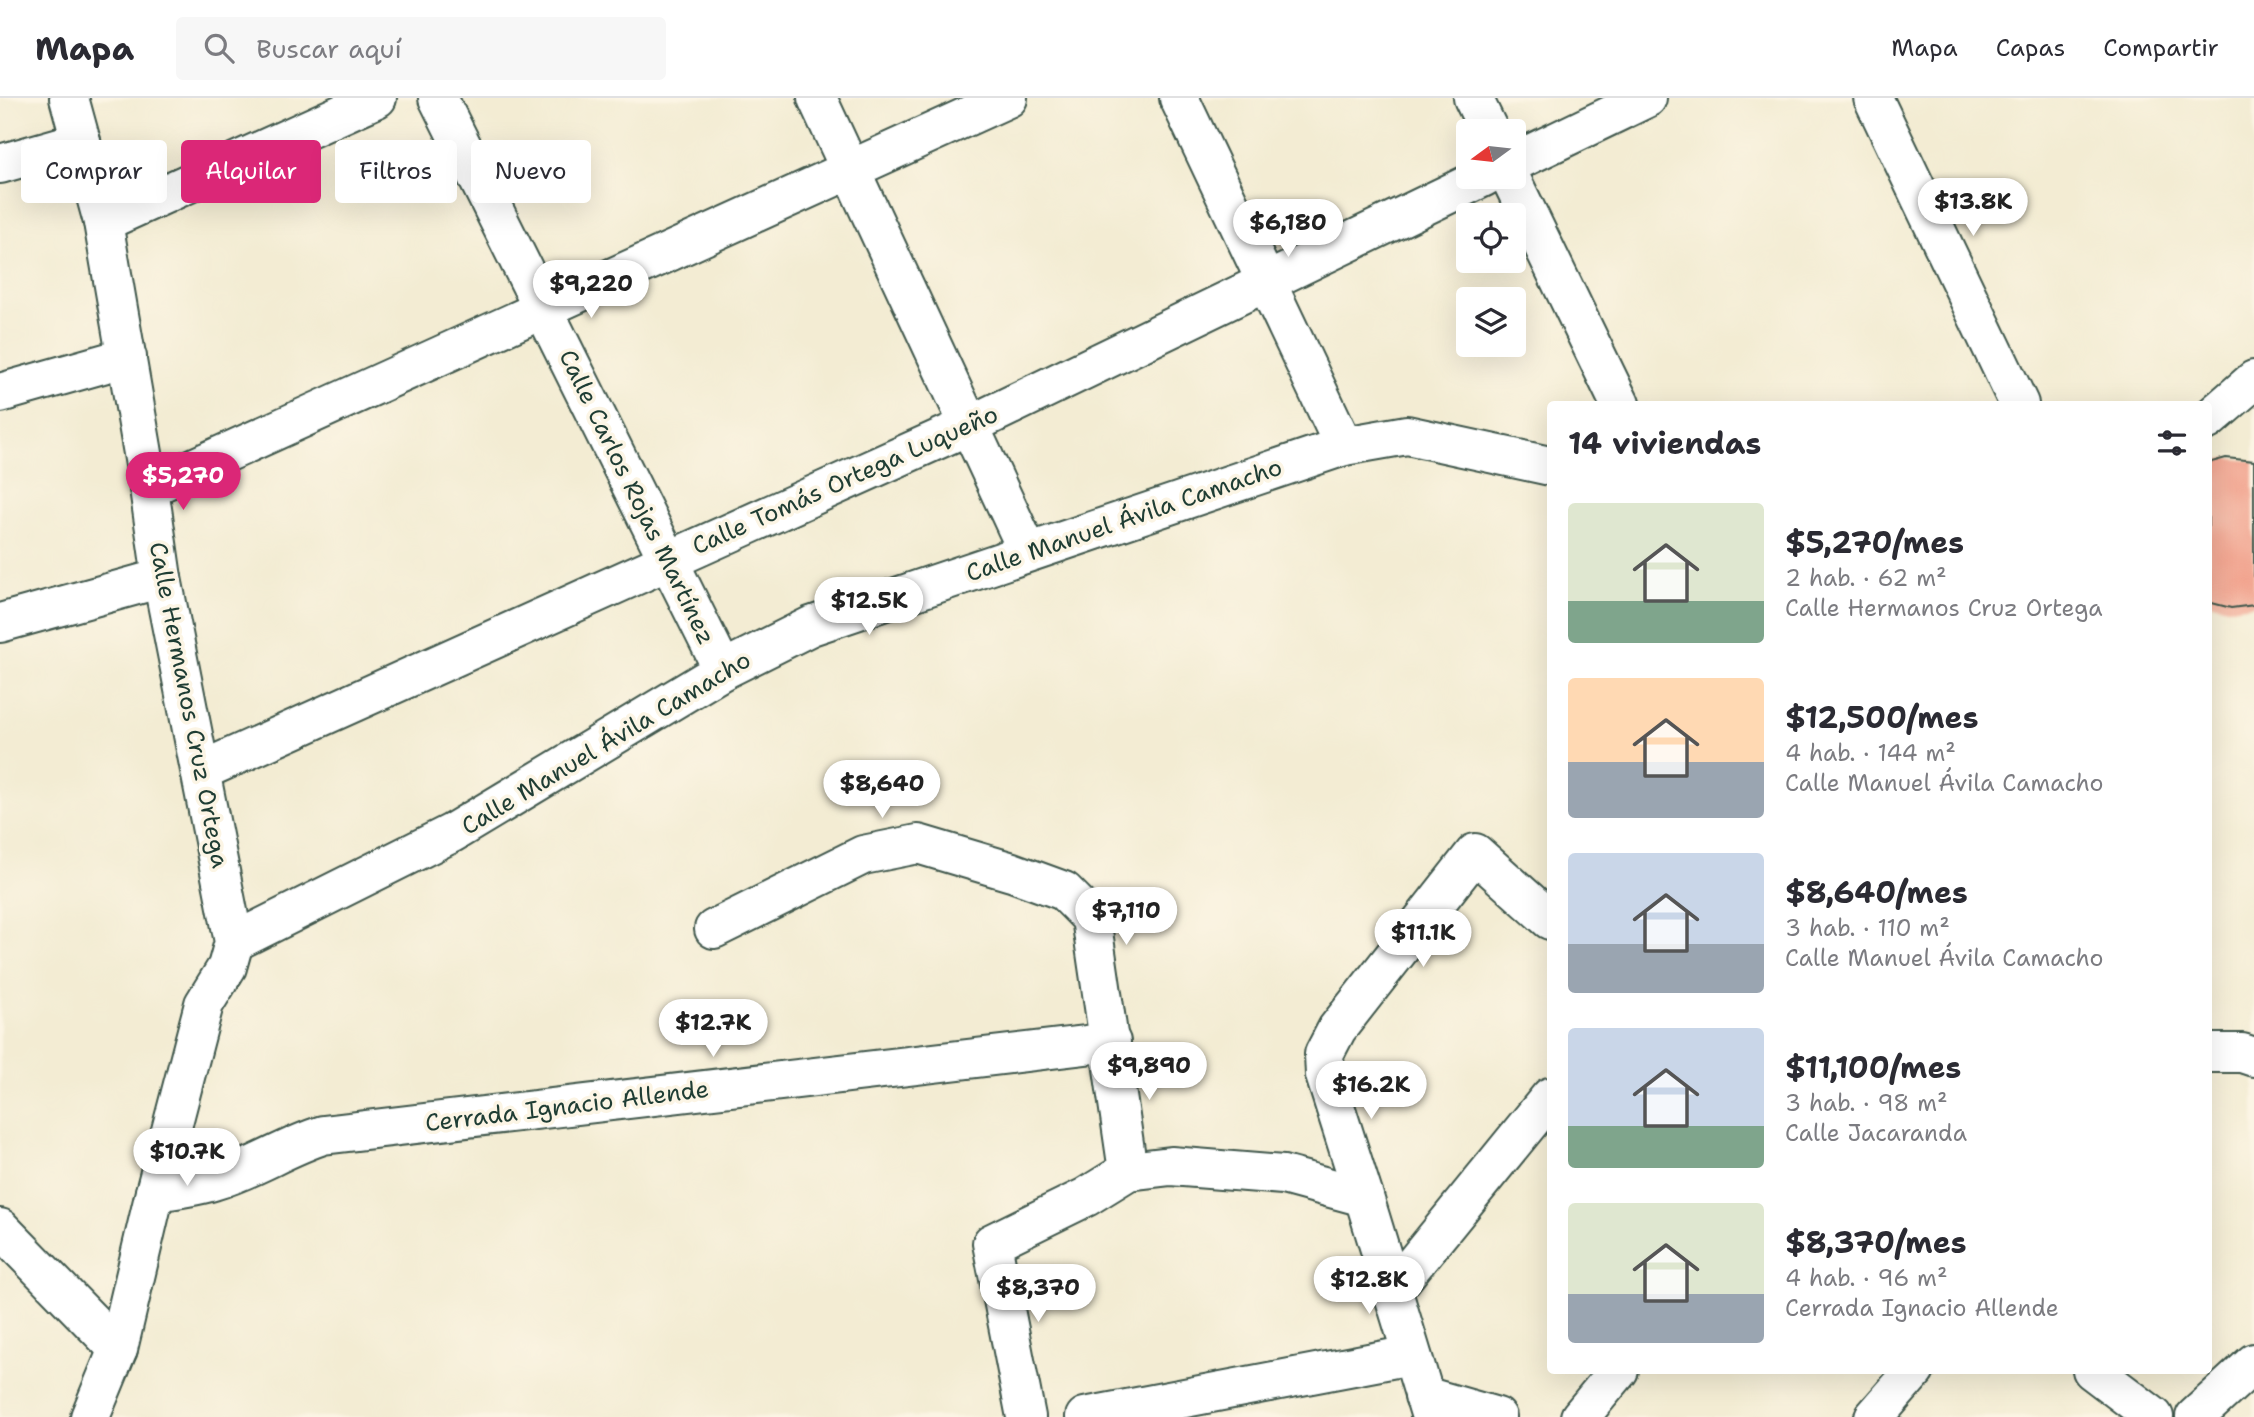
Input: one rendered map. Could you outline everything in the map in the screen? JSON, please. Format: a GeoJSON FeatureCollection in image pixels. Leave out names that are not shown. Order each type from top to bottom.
{"type":"FeatureCollection","features":[{"type":"Feature","properties":{"kind":"street","name":"Calle Hermanos Cruz Ortega"},"geometry":{"type":"LineString","coordinates":[[69,98],[82,140]]}},
{"type":"Feature","properties":{"kind":"street"},"geometry":{"type":"LineString","coordinates":[[103,222],[377,98]]}},
{"type":"Feature","properties":{"kind":"street","name":"Calle Carlos Rojas Martínez"},"geometry":{"type":"LineString","coordinates":[[438,98],[723,670]]}},
{"type":"Feature","properties":{"kind":"street"},"geometry":{"type":"LineString","coordinates":[[817,98],[1028,552]]}},
{"type":"Feature","properties":{"kind":"street"},"geometry":{"type":"LineString","coordinates":[[149,488],[1008,98]]}},
{"type":"Feature","properties":{"kind":"street"},"geometry":{"type":"LineString","coordinates":[[1179,98],[1344,446]]}},
{"type":"Feature","properties":{"kind":"street"},"geometry":{"type":"LineString","coordinates":[[1473,98],[1483,119]]}},
{"type":"Feature","properties":{"kind":"street"},"geometry":{"type":"LineString","coordinates":[[1526,156],[1647,98]]}},
{"type":"Feature","properties":{"kind":"street"},"geometry":{"type":"LineString","coordinates":[[1874,98],[2018,401]]}},
{"type":"Feature","properties":{"kind":"street"},"geometry":{"type":"LineString","coordinates":[[0,164],[21,158]]}},
{"type":"Feature","properties":{"kind":"street","name":"Calle Tomás Ortega Luqueño"},"geometry":{"type":"LineString","coordinates":[[201,771],[970,425],[1458,189]]}},
{"type":"Feature","properties":{"kind":"street"},"geometry":{"type":"LineString","coordinates":[[1516,189],[1619,401]]}},
{"type":"Feature","properties":{"kind":"street","name":"Calle Hermanos Cruz Ortega"},"geometry":{"type":"LineString","coordinates":[[98,203],[127,357],[162,578],[234,942]]}},
{"type":"Feature","properties":{"kind":"street"},"geometry":{"type":"LineString","coordinates":[[0,393],[127,357]]}},
{"type":"Feature","properties":{"kind":"street"},"geometry":{"type":"LineString","coordinates":[[2212,417],[2254,380]]}},
{"type":"Feature","properties":{"kind":"street","name":"Calle Manuel Ávila Camacho"},"geometry":{"type":"LineString","coordinates":[[234,942],[452,833],[723,670],[811,626],[1344,446],[1407,435],[1547,465]]}},
{"type":"Feature","properties":{"kind":"street"},"geometry":{"type":"LineString","coordinates":[[0,623],[162,578]]}},
{"type":"Feature","properties":{"kind":"street"},"geometry":{"type":"LineString","coordinates":[[713,929],[863,855],[918,844],[1012,872],[1064,891],[1091,918],[1128,1171]]}},
{"type":"Feature","properties":{"kind":"street"},"geometry":{"type":"LineString","coordinates":[[1497,1417],[1427,1406],[1325,1075],[1324,1054],[1337,1029],[1475,853],[1547,917]]}},
{"type":"Feature","properties":{"kind":"street"},"geometry":{"type":"LineString","coordinates":[[90,1417],[118,1349],[204,1004],[227,967],[234,942]]}},
{"type":"Feature","properties":{"kind":"street","name":"Cerrada Ignacio Allende"},"geometry":{"type":"LineString","coordinates":[[155,1192],[212,1181],[252,1167],[293,1145],[323,1135],[1111,1042]]}},
{"type":"Feature","properties":{"kind":"street"},"geometry":{"type":"LineString","coordinates":[[2212,1054],[2242,1053],[2254,1057]]}},
{"type":"Feature","properties":{"kind":"street"},"geometry":{"type":"LineString","coordinates":[[1393,1290],[1547,1101]]}},
{"type":"Feature","properties":{"kind":"street"},"geometry":{"type":"LineString","coordinates":[[1026,1417],[992,1243],[1086,1197],[1128,1171],[1171,1166],[1283,1175],[1364,1197]]}},
{"type":"Feature","properties":{"kind":"street"},"geometry":{"type":"LineString","coordinates":[[0,1228],[118,1349]]}},
{"type":"Feature","properties":{"kind":"street"},"geometry":{"type":"LineString","coordinates":[[1085,1417],[1411,1355]]}},
{"type":"Feature","properties":{"kind":"street"},"geometry":{"type":"LineString","coordinates":[[2195,1417],[2254,1363]]}},
{"type":"Feature","properties":{"kind":"street"},"geometry":{"type":"LineString","coordinates":[[1580,1417],[1616,1374]]}},
{"type":"Feature","properties":{"kind":"street"},"geometry":{"type":"LineString","coordinates":[[1874,1417],[1911,1374]]}},
{"type":"Feature","properties":{"kind":"street"},"geometry":{"type":"LineString","coordinates":[[2097,1374],[2154,1417]]}},
{"type":"Feature","properties":{"kind":"building"},"geometry":{"type":"Polygon","coordinates":[[[2226,458],[2254,461],[2254,605],[2231,608],[2212,603],[2212,462],[2226,458]]]}}]}
